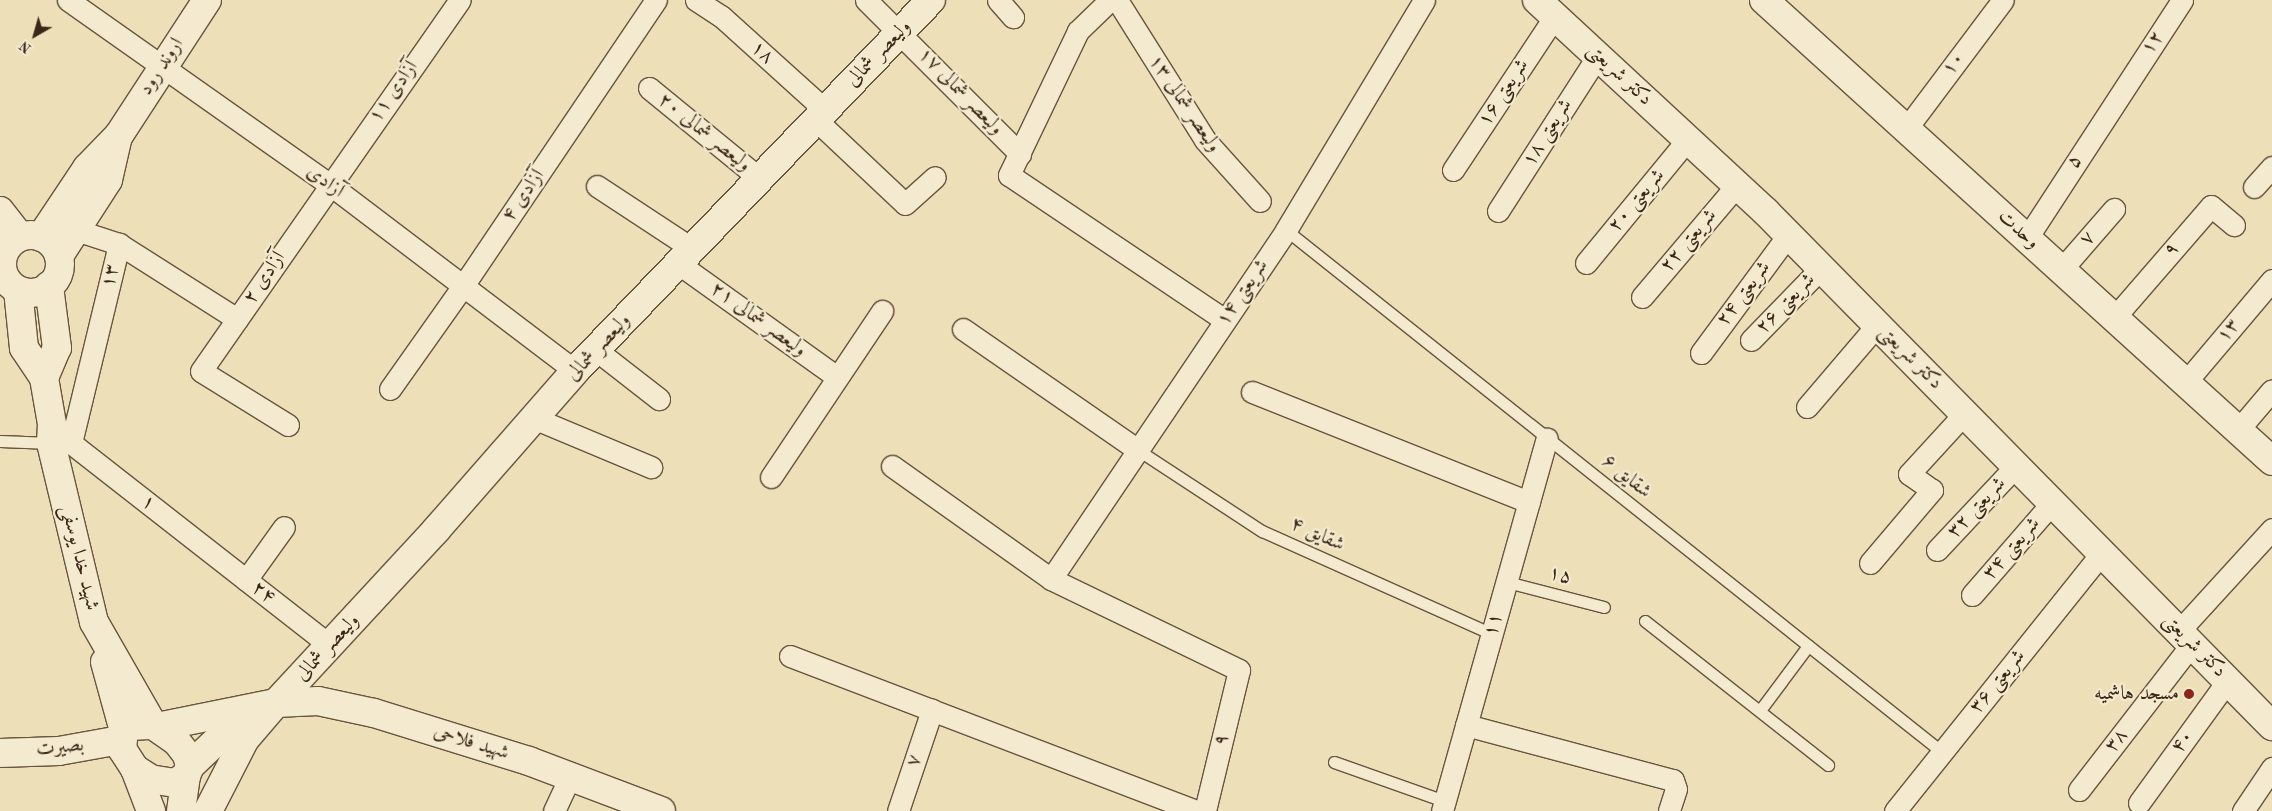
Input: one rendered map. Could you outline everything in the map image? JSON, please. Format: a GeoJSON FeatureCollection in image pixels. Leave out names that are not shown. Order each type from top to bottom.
{"type":"FeatureCollection","features":[{"type":"Feature","properties":{"kind":"street","name":"آزادی"},"geometry":{"type":"LineString","coordinates":[[68,0],[329,184],[575,371]]}},
{"type":"Feature","properties":{"kind":"street","name":"اروند رود"},"geometry":{"type":"LineString","coordinates":[[24,247],[87,168],[119,134],[207,0]]}},
{"type":"Feature","properties":{"kind":"street","name":"آزادی ۱۱"},"geometry":{"type":"LineString","coordinates":[[329,184],[460,0]]}},
{"type":"Feature","properties":{"kind":"street","name":"آزادی ۴"},"geometry":{"type":"LineString","coordinates":[[390,389],[464,286],[656,0]]}},
{"type":"Feature","properties":{"kind":"street","name":"۱۸"},"geometry":{"type":"LineString","coordinates":[[696,0],[721,16],[821,115],[906,204],[934,177]]}},
{"type":"Feature","properties":{"kind":"street","name":"ولیعصر شمالی ۱۷"},"geometry":{"type":"LineString","coordinates":[[866,0],[901,31],[1020,154]]}},
{"type":"Feature","properties":{"kind":"street","name":"ولیعصر شمالی"},"geometry":{"type":"LineString","coordinates":[[276,703],[331,646],[536,419],[575,371],[931,0]]}},
{"type":"Feature","properties":{"kind":"street"},"geometry":{"type":"LineString","coordinates":[[998,0],[1013,17]]}},
{"type":"Feature","properties":{"kind":"street"},"geometry":{"type":"LineString","coordinates":[[1110,0],[1078,31],[1009,176],[1225,320]]}},
{"type":"Feature","properties":{"kind":"street","name":"ولیعصر شمالی ۱۳"},"geometry":{"type":"LineString","coordinates":[[1117,0],[1205,140],[1260,201]]}},
{"type":"Feature","properties":{"kind":"street","name":"شریعتی ۱۴"},"geometry":{"type":"LineString","coordinates":[[1051,579],[1286,230],[1424,0]]}},
{"type":"Feature","properties":{"kind":"street","name":"وحدت"},"geometry":{"type":"LineString","coordinates":[[1764,0],[2272,461]]}},
{"type":"Feature","properties":{"kind":"street","name":"۱۰"},"geometry":{"type":"LineString","coordinates":[[1906,129],[2003,0]]}},
{"type":"Feature","properties":{"kind":"street","name":"۱۲"},"geometry":{"type":"LineString","coordinates":[[2124,86],[2182,0]]}},
{"type":"Feature","properties":{"kind":"street","name":"دکتر شریعتی"},"geometry":{"type":"LineString","coordinates":[[1546,8],[1688,139],[1788,235],[2272,726]]}},
{"type":"Feature","properties":{"kind":"street","name":"شریعتی ۱۶"},"geometry":{"type":"LineString","coordinates":[[1453,170],[1546,8]]}},
{"type":"Feature","properties":{"kind":"street","name":"شریعتی ۱۸"},"geometry":{"type":"LineString","coordinates":[[1498,212],[1598,55]]}},
{"type":"Feature","properties":{"kind":"street","name":"۵"},"geometry":{"type":"LineString","coordinates":[[2027,238],[2124,86]]}},
{"type":"Feature","properties":{"kind":"street","name":"ولیعصر شمالی ۲۰"},"geometry":{"type":"LineString","coordinates":[[649,88],[760,179]]}},
{"type":"Feature","properties":{"kind":"street","name":"اروند رود"},"geometry":{"type":"LineString","coordinates":[[24,247],[76,230],[108,180],[119,134]]}},
{"type":"Feature","properties":{"kind":"street","name":"شریعتی ۲۰"},"geometry":{"type":"LineString","coordinates":[[1586,263],[1688,139]]}},
{"type":"Feature","properties":{"kind":"street"},"geometry":{"type":"LineString","coordinates":[[2254,187],[2272,166]]}},
{"type":"Feature","properties":{"kind":"street","name":"آزادی ۲"},"geometry":{"type":"LineString","coordinates":[[288,426],[201,371],[329,184]]}},
{"type":"Feature","properties":{"kind":"street","name":"شریعتی ۲۲"},"geometry":{"type":"LineString","coordinates":[[1642,298],[1737,185]]}},
{"type":"Feature","properties":{"kind":"street","name":"ولیعصر شمالی ۲۱"},"geometry":{"type":"LineString","coordinates":[[597,186],[837,377]]}},
{"type":"Feature","properties":{"kind":"street","name":"۹"},"geometry":{"type":"LineString","coordinates":[[2114,318],[2211,206],[2234,225]]}},
{"type":"Feature","properties":{"kind":"street","name":"۷"},"geometry":{"type":"LineString","coordinates":[[2061,270],[2114,209]]}},
{"type":"Feature","properties":{"kind":"street"},"geometry":{"type":"LineString","coordinates":[[0,211],[24,247],[59,272],[50,286],[35,292],[18,290],[6,279],[24,247]]}},
{"type":"Feature","properties":{"kind":"street"},"geometry":{"type":"LineString","coordinates":[[76,230],[119,244]]}},
{"type":"Feature","properties":{"kind":"street","name":"شریعتی ۲۴"},"geometry":{"type":"LineString","coordinates":[[1701,353],[1788,235]]}},
{"type":"Feature","properties":{"kind":"street","name":"۱۳"},"geometry":{"type":"LineString","coordinates":[[58,437],[119,244],[237,319]]}},
{"type":"Feature","properties":{"kind":"street","name":"شریعتی ۲۶"},"geometry":{"type":"LineString","coordinates":[[1750,340],[1821,268]]}},
{"type":"Feature","properties":{"kind":"street","name":"۱۳"},"geometry":{"type":"LineString","coordinates":[[2185,383],[2272,280]]}},
{"type":"Feature","properties":{"kind":"street"},"geometry":{"type":"LineString","coordinates":[[44,378],[57,348],[50,286]]}},
{"type":"Feature","properties":{"kind":"street","name":"شهید خدا یوسفی"},"geometry":{"type":"LineString","coordinates":[[18,290],[24,348],[44,378],[58,437],[94,622],[155,726]]}},
{"type":"Feature","properties":{"kind":"street"},"geometry":{"type":"LineString","coordinates":[[771,477],[882,311]]}},
{"type":"Feature","properties":{"kind":"street"},"geometry":{"type":"LineString","coordinates":[[1807,407],[1877,325]]}},
{"type":"Feature","properties":{"kind":"street"},"geometry":{"type":"LineString","coordinates":[[963,329],[1138,450]]}},
{"type":"Feature","properties":{"kind":"street"},"geometry":{"type":"LineString","coordinates":[[596,350],[659,399]]}},
{"type":"Feature","properties":{"kind":"street"},"geometry":{"type":"LineString","coordinates":[[2238,430],[2272,390]]}},
{"type":"Feature","properties":{"kind":"street"},"geometry":{"type":"LineString","coordinates":[[1252,392],[1529,502]]}},
{"type":"Feature","properties":{"kind":"street"},"geometry":{"type":"LineString","coordinates":[[1870,563],[1932,490],[1910,474],[1964,414]]}},
{"type":"Feature","properties":{"kind":"street"},"geometry":{"type":"LineString","coordinates":[[536,419],[650,467]]}},
{"type":"Feature","properties":{"kind":"street","name":"۱"},"geometry":{"type":"LineString","coordinates":[[58,437],[246,580]]}},
{"type":"Feature","properties":{"kind":"street","name":"۱۱"},"geometry":{"type":"LineString","coordinates":[[1443,806],[1547,438]]}},
{"type":"Feature","properties":{"kind":"street"},"geometry":{"type":"LineString","coordinates":[[892,466],[1051,579]]}},
{"type":"Feature","properties":{"kind":"street","name":"شریعتی ۳۲"},"geometry":{"type":"LineString","coordinates":[[1937,550],[2016,466]]}},
{"type":"Feature","properties":{"kind":"street","name":"شریعتی ۳۴"},"geometry":{"type":"LineString","coordinates":[[1972,595],[2052,502]]}},
{"type":"Feature","properties":{"kind":"street","name":"۲۴"},"geometry":{"type":"LineString","coordinates":[[284,527],[246,580],[331,646]]}},
{"type":"Feature","properties":{"kind":"street","name":"۳۸"},"geometry":{"type":"LineString","coordinates":[[2079,790],[2185,637],[2272,529]]}},
{"type":"Feature","properties":{"kind":"street","name":"شریعتی ۳۶"},"geometry":{"type":"LineString","coordinates":[[1895,811],[2102,553]]}},
{"type":"Feature","properties":{"kind":"street","name":"۹"},"geometry":{"type":"LineString","coordinates":[[1051,579],[1239,670],[1204,811]]}},
{"type":"Feature","properties":{"kind":"street"},"geometry":{"type":"LineString","coordinates":[[94,622],[122,735],[122,749],[133,767],[150,811]]}},
{"type":"Feature","properties":{"kind":"street"},"geometry":{"type":"LineString","coordinates":[[790,656],[1196,811]]}},
{"type":"Feature","properties":{"kind":"street","name":"۴۰"},"geometry":{"type":"LineString","coordinates":[[2139,803],[2228,680]]}},
{"type":"Feature","properties":{"kind":"street","name":"شهید فلاحی"},"geometry":{"type":"LineString","coordinates":[[155,726],[276,703],[318,702],[374,713],[570,776],[661,811]]}},
{"type":"Feature","properties":{"kind":"street"},"geometry":{"type":"LineString","coordinates":[[59,751],[133,767],[151,779],[175,783],[230,728],[276,703]]}},
{"type":"Feature","properties":{"kind":"street"},"geometry":{"type":"LineString","coordinates":[[208,811],[245,739],[276,703]]}},
{"type":"Feature","properties":{"kind":"street","name":"۷"},"geometry":{"type":"LineString","coordinates":[[898,811],[932,710]]}},
{"type":"Feature","properties":{"kind":"street"},"geometry":{"type":"LineString","coordinates":[[1466,725],[1674,780],[1676,789],[1669,811]]}},
{"type":"Feature","properties":{"kind":"street"},"geometry":{"type":"LineString","coordinates":[[122,735],[130,726],[155,726],[177,742],[188,771],[181,811]]}},
{"type":"Feature","properties":{"kind":"street","name":"بصیرت"},"geometry":{"type":"LineString","coordinates":[[0,753],[59,751],[122,735]]}},
{"type":"Feature","properties":{"kind":"street"},"geometry":{"type":"LineString","coordinates":[[2243,811],[2272,768]]}},
{"type":"Feature","properties":{"kind":"street"},"geometry":{"type":"LineString","coordinates":[[554,811],[570,776]]}},
{"type":"Feature","properties":{"kind":"lane","name":"شقایق ۶"},"geometry":{"type":"LineString","coordinates":[[1286,230],[1942,752]]}},
{"type":"Feature","properties":{"kind":"lane"},"geometry":{"type":"LineString","coordinates":[[0,441],[58,437]]}},
{"type":"Feature","properties":{"kind":"lane","name":"شقایق ۴"},"geometry":{"type":"LineString","coordinates":[[1138,450],[1262,531],[1492,634]]}},
{"type":"Feature","properties":{"kind":"lane","name":"۱۵"},"geometry":{"type":"LineString","coordinates":[[1506,582],[1604,607]]}},
{"type":"Feature","properties":{"kind":"lane"},"geometry":{"type":"LineString","coordinates":[[1645,621],[1761,710],[1828,765]]}},
{"type":"Feature","properties":{"kind":"lane"},"geometry":{"type":"LineString","coordinates":[[1761,710],[1808,646]]}},
{"type":"Feature","properties":{"kind":"lane"},"geometry":{"type":"LineString","coordinates":[[1334,762],[1443,806]]}},
{"type":"Feature","properties":{"kind":"place","name":"مسجد هاشمیه"},"geometry":{"type":"Point","coordinates":[2189,694]}}]}
